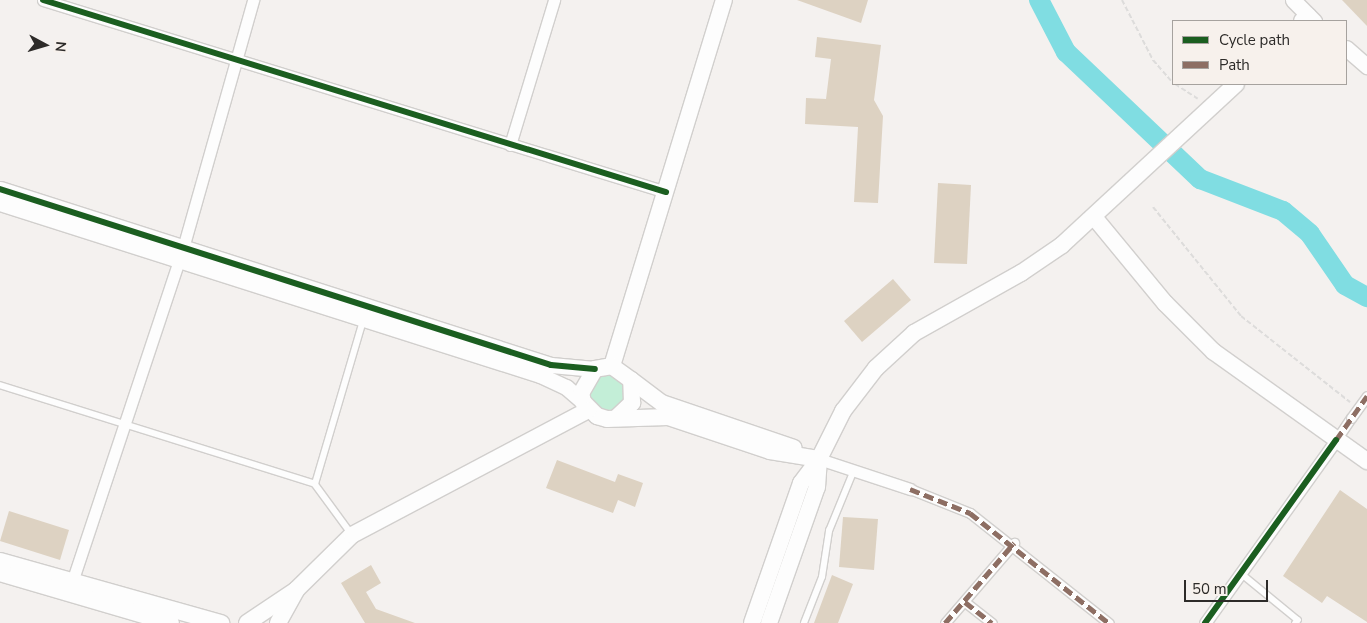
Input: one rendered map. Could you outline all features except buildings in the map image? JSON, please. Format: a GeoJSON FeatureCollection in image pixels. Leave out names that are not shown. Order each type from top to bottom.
{"type":"FeatureCollection","features":[{"type":"Feature","properties":{"kind":"main road"},"geometry":{"type":"LineString","coordinates":[[612,366],[724,0]]}},
{"type":"Feature","properties":{"kind":"main road"},"geometry":{"type":"LineString","coordinates":[[752,623],[801,483],[819,459],[853,396],[899,345],[938,318],[1034,266],[1099,212],[1235,85]]}},
{"type":"Feature","properties":{"kind":"main road"},"geometry":{"type":"LineString","coordinates":[[1099,212],[1208,347],[1367,461]]}},
{"type":"Feature","properties":{"kind":"main road"},"geometry":{"type":"LineString","coordinates":[[612,366],[662,403],[819,459],[770,450],[668,417],[597,416],[586,406],[583,383],[595,369],[612,366]]}},
{"type":"Feature","properties":{"kind":"main road"},"geometry":{"type":"LineString","coordinates":[[617,417],[632,403],[631,380]]}},
{"type":"Feature","properties":{"kind":"main road"},"geometry":{"type":"LineString","coordinates":[[247,623],[296,590],[352,535],[586,406]]}},
{"type":"Feature","properties":{"kind":"main road"},"geometry":{"type":"LineString","coordinates":[[769,623],[817,487],[819,459]]}},
{"type":"Feature","properties":{"kind":"main road"},"geometry":{"type":"LineString","coordinates":[[0,561],[221,623]]}},
{"type":"Feature","properties":{"kind":"main road"},"geometry":{"type":"LineString","coordinates":[[0,573],[171,623]]}},
{"type":"Feature","properties":{"kind":"main road"},"geometry":{"type":"LineString","coordinates":[[278,623],[296,590]]}},
{"type":"Feature","properties":{"kind":"main road"},"geometry":{"type":"LineString","coordinates":[[247,623],[260,623]]}},
{"type":"Feature","properties":{"kind":"street"},"geometry":{"type":"LineString","coordinates":[[43,0],[236,62],[666,192]]}},
{"type":"Feature","properties":{"kind":"street"},"geometry":{"type":"LineString","coordinates":[[72,582],[181,254],[253,0]]}},
{"type":"Feature","properties":{"kind":"street"},"geometry":{"type":"LineString","coordinates":[[510,145],[554,0]]}},
{"type":"Feature","properties":{"kind":"street"},"geometry":{"type":"LineString","coordinates":[[1293,0],[1308,19]]}},
{"type":"Feature","properties":{"kind":"street"},"geometry":{"type":"LineString","coordinates":[[1347,49],[1367,66]]}},
{"type":"Feature","properties":{"kind":"street"},"geometry":{"type":"LineString","coordinates":[[0,189],[364,318],[549,378],[586,406]]}},
{"type":"Feature","properties":{"kind":"street"},"geometry":{"type":"LineString","coordinates":[[0,202],[551,365],[595,369]]}},
{"type":"Feature","properties":{"kind":"street"},"geometry":{"type":"LineString","coordinates":[[1205,623],[1242,575],[1367,396]]}},
{"type":"Feature","properties":{"kind":"street"},"geometry":{"type":"LineString","coordinates":[[819,459],[910,489],[970,513],[1014,543],[1109,623]]}},
{"type":"Feature","properties":{"kind":"street"},"geometry":{"type":"LineString","coordinates":[[946,623],[1014,543]]}},
{"type":"Feature","properties":{"kind":"street"},"geometry":{"type":"LineString","coordinates":[[965,602],[992,623]]}},
{"type":"Feature","properties":{"kind":"lane"},"geometry":{"type":"LineString","coordinates":[[315,484],[364,318]]}},
{"type":"Feature","properties":{"kind":"lane"},"geometry":{"type":"LineString","coordinates":[[0,385],[315,484],[352,535]]}},
{"type":"Feature","properties":{"kind":"lane"},"geometry":{"type":"LineString","coordinates":[[804,623],[822,577],[829,531],[854,470]]}},
{"type":"Feature","properties":{"kind":"lane"},"geometry":{"type":"LineString","coordinates":[[1242,575],[1298,620],[1296,623]]}},
{"type":"Feature","properties":{"kind":"path"},"geometry":{"type":"LineString","coordinates":[[1122,0],[1152,60],[1172,81]]}},
{"type":"Feature","properties":{"kind":"path"},"geometry":{"type":"LineString","coordinates":[[1177,85],[1211,107]]}},
{"type":"Feature","properties":{"kind":"path"},"geometry":{"type":"LineString","coordinates":[[1153,207],[1241,316],[1353,405]]}},
{"type":"Feature","properties":{"kind":"green space"},"geometry":{"type":"Polygon","coordinates":[[[608,374],[615,375],[621,379],[625,385],[625,399],[621,405],[615,409],[608,410],[601,409],[595,405],[591,399],[590,392],[591,385],[595,379],[601,375],[608,374]]]}},
{"type":"Feature","properties":{"kind":"waterway"},"geometry":{"type":"LineString","coordinates":[[1039,0],[1066,52],[1200,179],[1283,211],[1310,234],[1345,285],[1367,297]]}},
{"type":"Feature","properties":{"kind":"marked path"},"geometry":{"type":"LineString","coordinates":[[1336,440],[1367,396]]}},
{"type":"Feature","properties":{"kind":"marked path"},"geometry":{"type":"LineString","coordinates":[[910,489],[970,513],[1109,623]]}},
{"type":"Feature","properties":{"kind":"marked path"},"geometry":{"type":"LineString","coordinates":[[945,623],[1014,543]]}},
{"type":"Feature","properties":{"kind":"marked path"},"geometry":{"type":"LineString","coordinates":[[965,602],[992,623]]}},
{"type":"Feature","properties":{"kind":"cycle path"},"geometry":{"type":"LineString","coordinates":[[43,0],[666,192]]}},
{"type":"Feature","properties":{"kind":"cycle path"},"geometry":{"type":"LineString","coordinates":[[0,189],[551,365],[595,369]]}},
{"type":"Feature","properties":{"kind":"cycle path"},"geometry":{"type":"LineString","coordinates":[[1205,623],[1336,440]]}}]}
